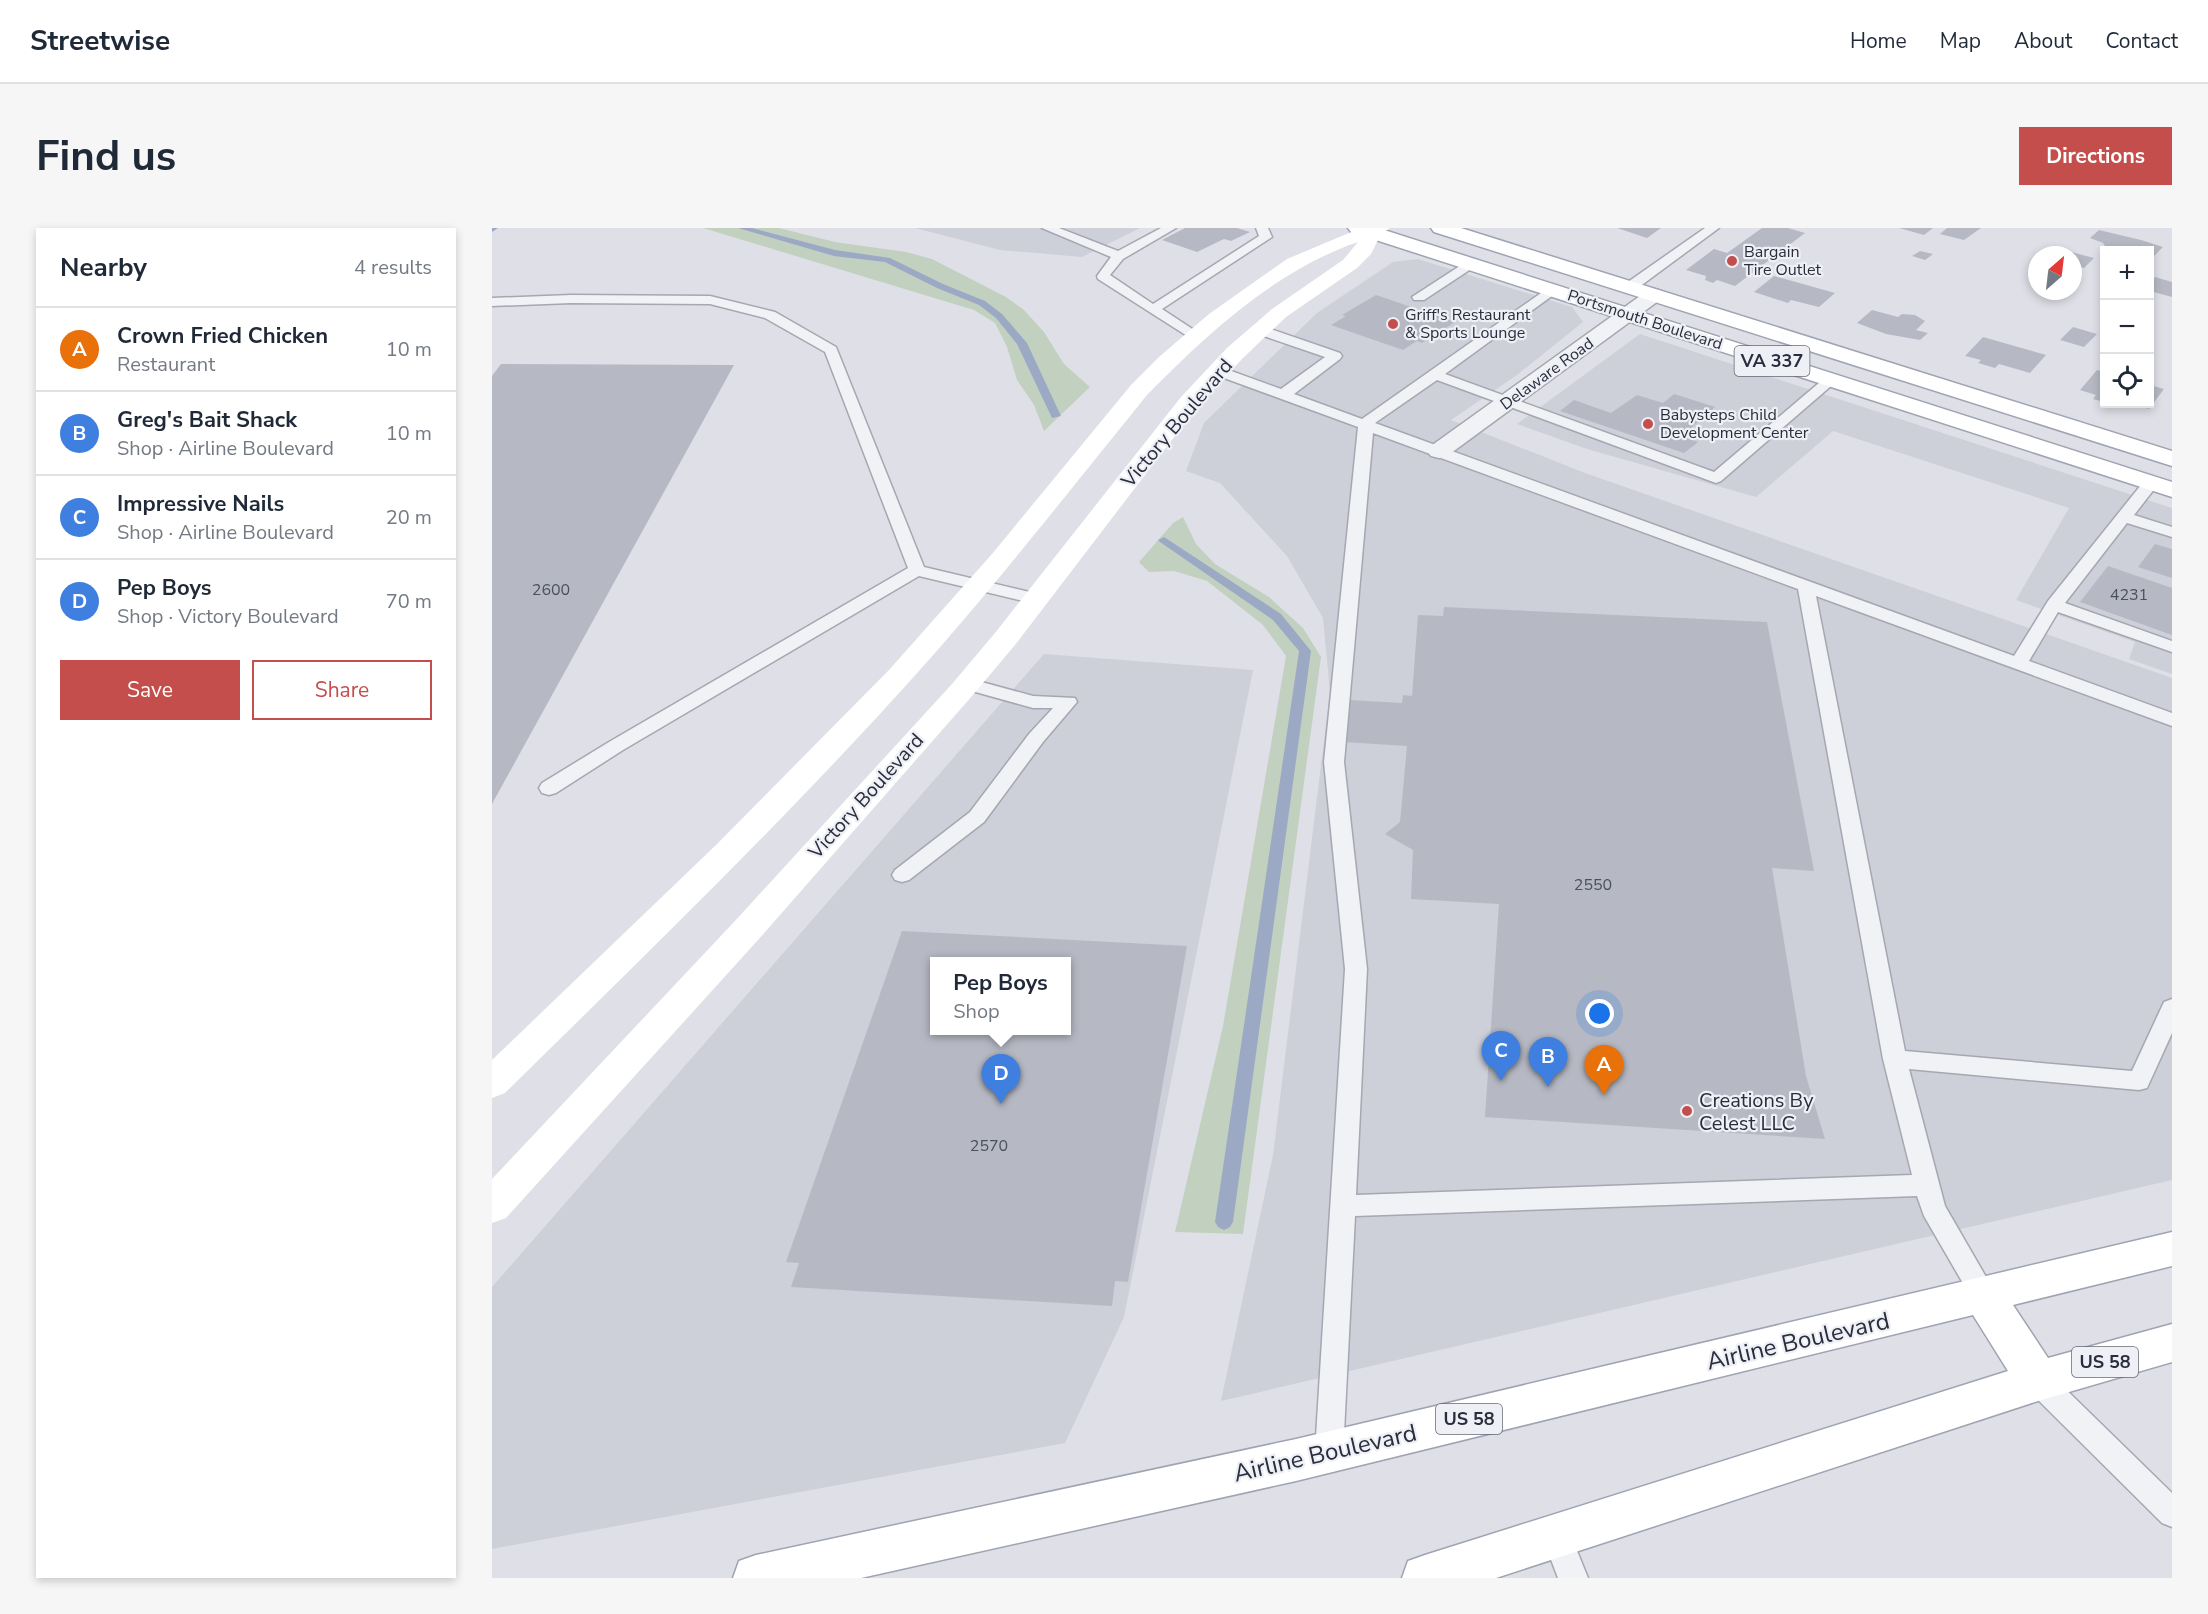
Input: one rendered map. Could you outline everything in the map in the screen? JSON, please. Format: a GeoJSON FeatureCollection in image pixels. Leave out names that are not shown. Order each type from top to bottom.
{"type":"FeatureCollection","features":[{"type":"Feature","properties":{"kind":"main road","name":"Portsmouth Boulevard"},"geometry":{"type":"LineString","coordinates":[[1442,228],[2172,459]]}},
{"type":"Feature","properties":{"kind":"main road","name":"Portsmouth Boulevard"},"geometry":{"type":"LineString","coordinates":[[1370,230],[1469,264],[2172,490]]}},
{"type":"Feature","properties":{"kind":"main road","name":"Victory Boulevard"},"geometry":{"type":"LineString","coordinates":[[492,1206],[746,931],[967,684],[1189,402],[1218,370],[1288,306],[1350,264],[1364,250],[1370,230]]}},
{"type":"Feature","properties":{"kind":"main road","name":"Victory Boulevard"},"geometry":{"type":"LineString","coordinates":[[492,1083],[687,892],[836,741],[978,586],[1139,390],[1216,318],[1294,263],[1370,230]]}},
{"type":"Feature","properties":{"kind":"main road","name":"Airline Boulevard"},"geometry":{"type":"LineString","coordinates":[[756,1578],[1329,1453],[2172,1249]]}},
{"type":"Feature","properties":{"kind":"main road"},"geometry":{"type":"LineString","coordinates":[[1984,1296],[2038,1381]]}},
{"type":"Feature","properties":{"kind":"main road","name":"US 58"},"geometry":{"type":"LineString","coordinates":[[1425,1578],[2038,1381],[2172,1343]]}},
{"type":"Feature","properties":{"kind":"street","name":"Delaware Road"},"geometry":{"type":"LineString","coordinates":[[1439,452],[1654,295]]}},
{"type":"Feature","properties":{"kind":"lane"},"geometry":{"type":"LineString","coordinates":[[1048,228],[1119,256]]}},
{"type":"Feature","properties":{"kind":"lane"},"geometry":{"type":"LineString","coordinates":[[1170,228],[1119,256],[1103,276],[1195,337]]}},
{"type":"Feature","properties":{"kind":"lane"},"geometry":{"type":"LineString","coordinates":[[1154,309],[1266,237],[1262,228]]}},
{"type":"Feature","properties":{"kind":"lane"},"geometry":{"type":"LineString","coordinates":[[1630,288],[1713,228]]}},
{"type":"Feature","properties":{"kind":"lane"},"geometry":{"type":"LineString","coordinates":[[1419,297],[1469,264]]}},
{"type":"Feature","properties":{"kind":"lane"},"geometry":{"type":"LineString","coordinates":[[1329,1453],[1356,969],[1334,762],[1366,423],[1551,290]]}},
{"type":"Feature","properties":{"kind":"lane"},"geometry":{"type":"LineString","coordinates":[[492,302],[572,299],[710,300],[770,315],[831,350],[917,570]]}},
{"type":"Feature","properties":{"kind":"lane"},"geometry":{"type":"LineString","coordinates":[[1260,330],[1335,356],[1284,394]]}},
{"type":"Feature","properties":{"kind":"lane"},"geometry":{"type":"LineString","coordinates":[[1218,370],[2172,720]]}},
{"type":"Feature","properties":{"kind":"lane"},"geometry":{"type":"LineString","coordinates":[[1435,375],[1716,478],[1831,380]]}},
{"type":"Feature","properties":{"kind":"lane"},"geometry":{"type":"LineString","coordinates":[[2018,664],[2054,605],[2151,483]]}},
{"type":"Feature","properties":{"kind":"lane"},"geometry":{"type":"LineString","coordinates":[[2123,517],[2172,532]]}},
{"type":"Feature","properties":{"kind":"lane"},"geometry":{"type":"LineString","coordinates":[[549,788],[616,746],[917,570],[1036,599]]}},
{"type":"Feature","properties":{"kind":"lane"},"geometry":{"type":"LineString","coordinates":[[1806,586],[1895,1059],[1933,1208],[1984,1296]]}},
{"type":"Feature","properties":{"kind":"lane"},"geometry":{"type":"LineString","coordinates":[[2054,605],[2172,647]]}},
{"type":"Feature","properties":{"kind":"lane"},"geometry":{"type":"LineString","coordinates":[[902,874],[977,817],[1036,738],[1068,702],[1033,702],[967,684]]}},
{"type":"Feature","properties":{"kind":"lane"},"geometry":{"type":"LineString","coordinates":[[1895,1059],[2139,1081],[2172,1008]]}},
{"type":"Feature","properties":{"kind":"lane"},"geometry":{"type":"LineString","coordinates":[[1342,1206],[1927,1185]]}},
{"type":"Feature","properties":{"kind":"lane"},"geometry":{"type":"LineString","coordinates":[[2038,1381],[2161,1489],[2172,1513]]}},
{"type":"Feature","properties":{"kind":"lane"},"geometry":{"type":"LineString","coordinates":[[1557,1536],[1573,1578]]}},
{"type":"Feature","properties":{"kind":"shaded area"},"geometry":{"type":"Polygon","coordinates":[[[915,228],[1140,228],[1082,257],[1000,250],[915,228]]]}},
{"type":"Feature","properties":{"kind":"shaded area"},"geometry":{"type":"Polygon","coordinates":[[[1418,259],[1572,307],[1583,322],[1517,375],[1451,420],[1585,473],[2172,678],[2172,1180],[1221,1401],[1273,1155],[1330,692],[1323,618],[1287,556],[1220,483],[1186,471],[1204,423],[1317,313],[1393,262],[1418,259]]]}},
{"type":"Feature","properties":{"kind":"shaded area"},"geometry":{"type":"Polygon","coordinates":[[[1640,334],[2172,508],[2172,674],[2129,659],[2135,642],[2016,600],[2069,508],[1833,431],[1756,497],[1587,449],[1517,424],[1640,334]]]}},
{"type":"Feature","properties":{"kind":"shaded area"},"geometry":{"type":"Polygon","coordinates":[[[1044,654],[1253,670],[1124,1317],[1065,1443],[492,1549],[492,1287],[1044,654]]]}},
{"type":"Feature","properties":{"kind":"green space"},"geometry":{"type":"Polygon","coordinates":[[[703,228],[779,228],[835,242],[906,252],[932,259],[1006,297],[1024,310],[1044,332],[1064,364],[1090,387],[1044,431],[1034,405],[1017,380],[1007,347],[995,323],[974,310],[703,228]]]}},
{"type":"Feature","properties":{"kind":"green space"},"geometry":{"type":"Polygon","coordinates":[[[1183,517],[1196,544],[1215,564],[1269,597],[1303,628],[1321,657],[1243,1234],[1175,1232],[1223,1026],[1286,656],[1263,625],[1207,581],[1174,571],[1149,572],[1139,562],[1173,523],[1183,517]]]}},
{"type":"Feature","properties":{"kind":"building"},"geometry":{"type":"Polygon","coordinates":[[[1185,228],[1237,228],[1250,232],[1231,241],[1224,239],[1197,252],[1162,240],[1185,228]]]}},
{"type":"Feature","properties":{"kind":"building"},"geometry":{"type":"Polygon","coordinates":[[[1617,228],[1661,228],[1647,238],[1617,228]]]}},
{"type":"Feature","properties":{"kind":"building","name":"Bargain Tire Outlet"},"geometry":{"type":"Polygon","coordinates":[[[1762,228],[1788,228],[1805,233],[1735,286],[1717,280],[1713,283],[1705,280],[1706,276],[1686,270],[1714,249],[1727,253],[1762,228]]]}},
{"type":"Feature","properties":{"kind":"building"},"geometry":{"type":"Polygon","coordinates":[[[1899,228],[1933,228],[1924,235],[1899,228]]]}},
{"type":"Feature","properties":{"kind":"building"},"geometry":{"type":"Polygon","coordinates":[[[1947,228],[1981,228],[1964,240],[1940,234],[1947,228]]]}},
{"type":"Feature","properties":{"kind":"building"},"geometry":{"type":"Polygon","coordinates":[[[2099,230],[2163,247],[2154,256],[2154,246],[2105,246],[2090,238],[2099,230]]]}},
{"type":"Feature","properties":{"kind":"building"},"geometry":{"type":"Polygon","coordinates":[[[1920,251],[1933,254],[1925,260],[1912,256],[1920,251]]]}},
{"type":"Feature","properties":{"kind":"building"},"geometry":{"type":"Polygon","coordinates":[[[2082,255],[2094,258],[2082,267],[2082,255]]]}},
{"type":"Feature","properties":{"kind":"building"},"geometry":{"type":"Polygon","coordinates":[[[1774,276],[1835,293],[1819,307],[1791,300],[1788,303],[1754,292],[1774,276]]]}},
{"type":"Feature","properties":{"kind":"building"},"geometry":{"type":"Polygon","coordinates":[[[2154,278],[2172,282],[2172,297],[2154,292],[2154,278]]]}},
{"type":"Feature","properties":{"kind":"building","name":"Griff's Restaurant & Sports Lounge"},"geometry":{"type":"Polygon","coordinates":[[[1376,295],[1455,322],[1422,343],[1417,341],[1403,350],[1331,325],[1346,316],[1342,315],[1376,295]]]}},
{"type":"Feature","properties":{"kind":"building"},"geometry":{"type":"Polygon","coordinates":[[[1872,310],[1898,317],[1902,314],[1915,315],[1925,321],[1916,330],[1928,333],[1920,340],[1886,334],[1857,323],[1872,310]]]}},
{"type":"Feature","properties":{"kind":"building"},"geometry":{"type":"Polygon","coordinates":[[[2073,327],[2097,334],[2084,347],[2060,340],[2073,327]]]}},
{"type":"Feature","properties":{"kind":"building"},"geometry":{"type":"Polygon","coordinates":[[[1983,337],[2046,355],[2030,373],[1999,364],[1995,368],[1978,363],[1981,360],[1965,356],[1983,337]]]}},
{"type":"Feature","properties":{"kind":"building"},"geometry":{"type":"Polygon","coordinates":[[[501,364],[734,365],[492,804],[492,376],[501,364]]]}},
{"type":"Feature","properties":{"kind":"building"},"geometry":{"type":"Polygon","coordinates":[[[2097,370],[2100,371],[2100,401],[2093,399],[2096,395],[2080,390],[2097,370]]]}},
{"type":"Feature","properties":{"kind":"building"},"geometry":{"type":"Polygon","coordinates":[[[2154,386],[2164,389],[2154,402],[2154,386]]]}},
{"type":"Feature","properties":{"kind":"building","name":"Babysteps Child Development Center"},"geometry":{"type":"Polygon","coordinates":[[[1674,394],[1715,407],[1682,436],[1698,442],[1684,453],[1560,411],[1574,400],[1611,413],[1637,395],[1663,403],[1674,394]]]}},
{"type":"Feature","properties":{"kind":"building"},"geometry":{"type":"Polygon","coordinates":[[[2155,544],[2172,549],[2172,578],[2138,567],[2155,544]]]}},
{"type":"Feature","properties":{"kind":"building"},"geometry":{"type":"Polygon","coordinates":[[[2108,566],[2172,588],[2172,635],[2080,602],[2108,566]]]}},
{"type":"Feature","properties":{"kind":"building"},"geometry":{"type":"Polygon","coordinates":[[[1444,607],[1767,622],[1814,871],[1772,868],[1806,1076],[1825,1139],[1485,1117],[1499,904],[1411,899],[1413,850],[1385,834],[1400,822],[1407,746],[1344,742],[1349,700],[1402,703],[1403,695],[1412,696],[1418,615],[1443,616],[1444,607]]]}},
{"type":"Feature","properties":{"kind":"building"},"geometry":{"type":"Polygon","coordinates":[[[902,931],[1187,946],[1128,1282],[1115,1281],[1112,1306],[791,1287],[799,1263],[786,1262],[902,931]]]}},
{"type":"Feature","properties":{"kind":"waterway"},"geometry":{"type":"LineString","coordinates":[[742,228],[834,253],[887,260],[940,286],[982,303],[999,316],[1022,343],[1056,416]]}},
{"type":"Feature","properties":{"kind":"waterway"},"geometry":{"type":"LineString","coordinates":[[1164,540],[1277,617],[1305,651],[1224,1222]]}},
{"type":"Feature","properties":{"kind":"place","name":"Bargain Tire Outlet"},"geometry":{"type":"Point","coordinates":[1732,261]}},
{"type":"Feature","properties":{"kind":"place","name":"Griff's Restaurant & Sports Lounge"},"geometry":{"type":"Point","coordinates":[1393,324]}},
{"type":"Feature","properties":{"kind":"place","name":"Babysteps Child Development Center"},"geometry":{"type":"Point","coordinates":[1648,424]}},
{"type":"Feature","properties":{"kind":"place","name":"Impressive Nails"},"geometry":{"type":"Point","coordinates":[1501,1081]}},
{"type":"Feature","properties":{"kind":"place","name":"Greg's Bait Shack"},"geometry":{"type":"Point","coordinates":[1548,1087]}},
{"type":"Feature","properties":{"kind":"place","name":"Crown Fried Chicken"},"geometry":{"type":"Point","coordinates":[1604,1095]}},
{"type":"Feature","properties":{"kind":"place","name":"Pep Boys"},"geometry":{"type":"Point","coordinates":[1001,1104]}},
{"type":"Feature","properties":{"kind":"place","name":"Creations By Celest LLC"},"geometry":{"type":"Point","coordinates":[1687,1111]}}]}
